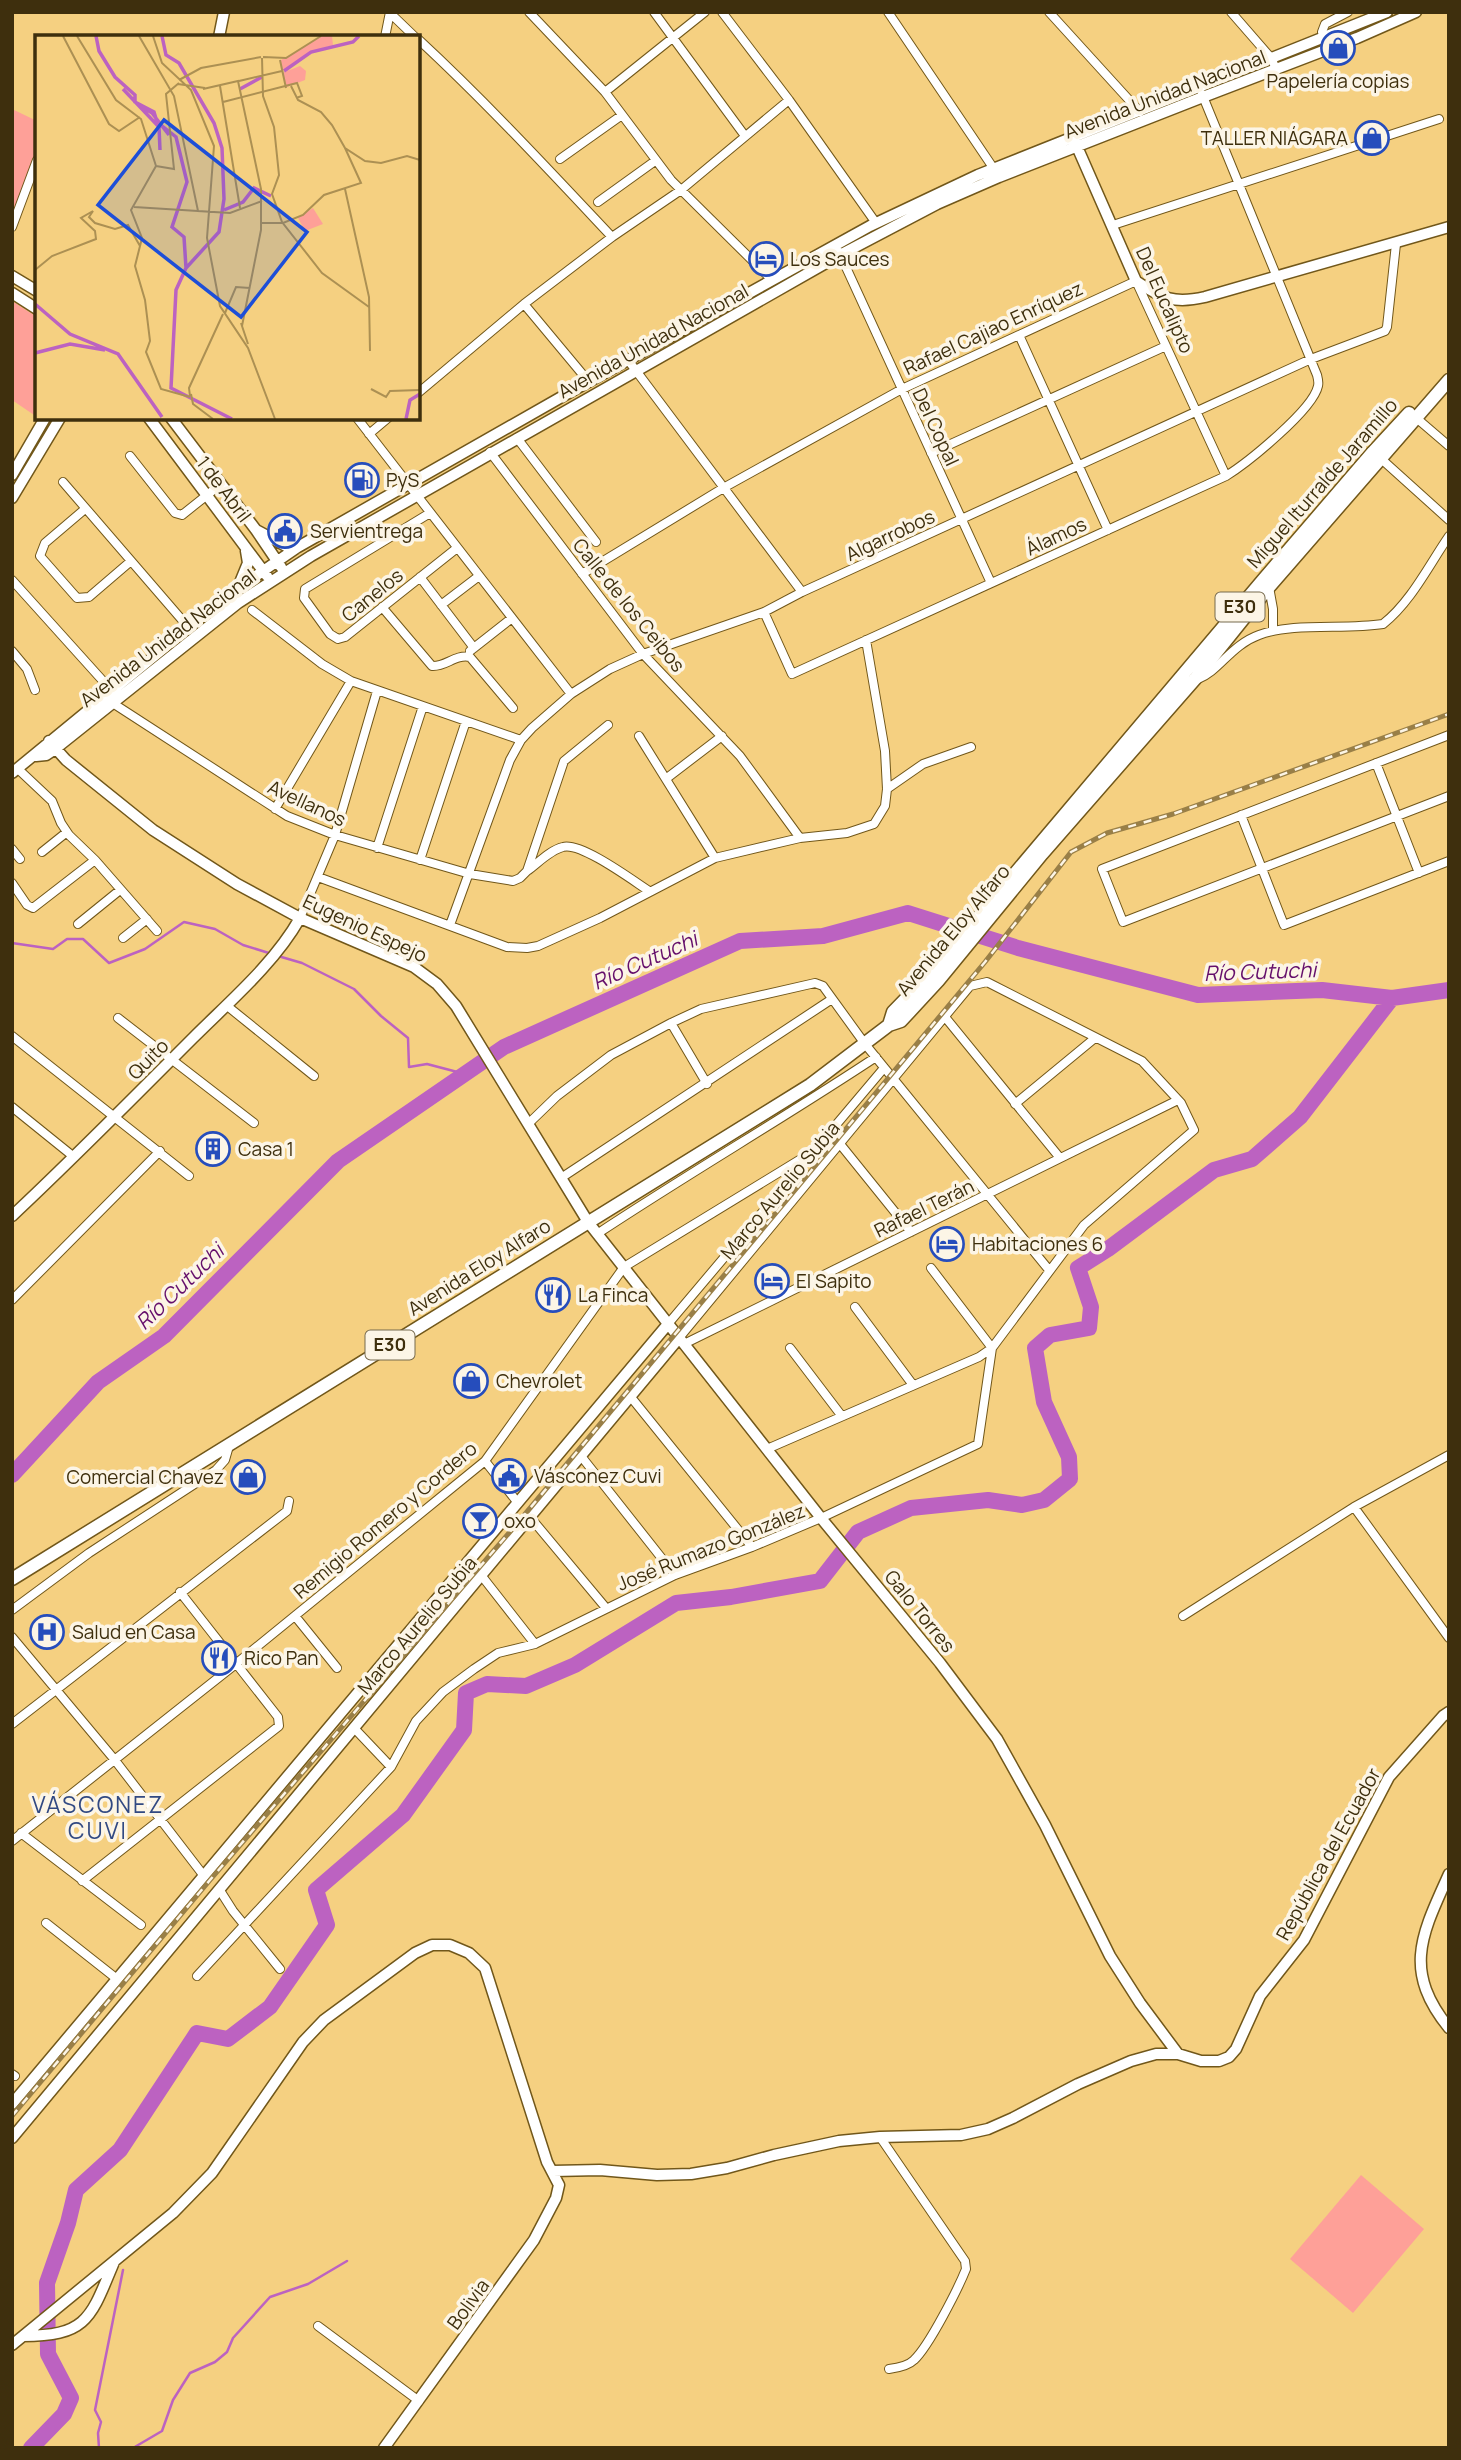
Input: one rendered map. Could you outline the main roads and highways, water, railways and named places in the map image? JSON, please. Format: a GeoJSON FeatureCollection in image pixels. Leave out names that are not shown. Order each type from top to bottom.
{"type":"FeatureCollection","features":[{"type":"Feature","properties":{"kind":"main road"},"geometry":{"type":"LineString","coordinates":[[219,35],[224,12]]}},
{"type":"Feature","properties":{"kind":"main road","name":"Avenida Unidad Nacional"},"geometry":{"type":"LineString","coordinates":[[112,696],[238,603],[285,572],[636,370],[838,250],[876,223],[996,173],[1274,65],[1326,43],[1387,12]]}},
{"type":"Feature","properties":{"kind":"main road","name":"Avenida Unidad Nacional"},"geometry":{"type":"LineString","coordinates":[[1326,43],[1357,38],[1416,12]]}},
{"type":"Feature","properties":{"kind":"main road","name":"Avenida Unidad Nacional"},"geometry":{"type":"LineString","coordinates":[[1075,143],[1140,112],[1202,92]]}},
{"type":"Feature","properties":{"kind":"main road","name":"Del Eucalipto"},"geometry":{"type":"LineString","coordinates":[[1075,143],[1136,281],[1154,293],[1179,301],[1205,297],[1278,277],[1449,227]]}},
{"type":"Feature","properties":{"kind":"main road","name":"Avenida Unidad Nacional"},"geometry":{"type":"LineString","coordinates":[[15,771],[36,756],[46,755],[52,745],[189,628],[236,590],[298,547],[772,281],[937,204],[996,173]]}},
{"type":"Feature","properties":{"kind":"main road"},"geometry":{"type":"LineString","coordinates":[[12,276],[35,290]]}},
{"type":"Feature","properties":{"kind":"main road"},"geometry":{"type":"LineString","coordinates":[[12,293],[35,308]]}},
{"type":"Feature","properties":{"kind":"main road","name":"Miguel Iturralde Jaramillo"},"geometry":{"type":"LineString","coordinates":[[1413,415],[1449,368]]}},
{"type":"Feature","properties":{"kind":"main road","name":"Miguel Iturralde Jaramillo"},"geometry":{"type":"LineString","coordinates":[[1038,851],[1376,455],[1449,380]]}},
{"type":"Feature","properties":{"kind":"main road"},"geometry":{"type":"LineString","coordinates":[[12,475],[44,420]]}},
{"type":"Feature","properties":{"kind":"main road"},"geometry":{"type":"LineString","coordinates":[[12,498],[59,420]]}},
{"type":"Feature","properties":{"kind":"main road","name":"1 de Abril"},"geometry":{"type":"LineString","coordinates":[[150,420],[271,581]]}},
{"type":"Feature","properties":{"kind":"main road","name":"1 de Abril"},"geometry":{"type":"LineString","coordinates":[[173,420],[285,572]]}},
{"type":"Feature","properties":{"kind":"main road","name":"Miguel Iturralde Jaramillo"},"geometry":{"type":"LineString","coordinates":[[1038,851],[1195,679],[1376,455]]}},
{"type":"Feature","properties":{"kind":"main road"},"geometry":{"type":"LineString","coordinates":[[256,530],[286,546],[298,547]]}},
{"type":"Feature","properties":{"kind":"main road"},"geometry":{"type":"LineString","coordinates":[[236,590],[248,563],[242,542]]}},
{"type":"Feature","properties":{"kind":"main road","name":"Eugenio Espejo"},"geometry":{"type":"LineString","coordinates":[[52,745],[153,830],[237,884],[300,918],[414,967],[437,984],[456,1006],[588,1222]]}},
{"type":"Feature","properties":{"kind":"main road","name":"Avenida Eloy Alfaro"},"geometry":{"type":"LineString","coordinates":[[12,1579],[810,1085],[889,1025],[901,1021],[1038,851]]}},
{"type":"Feature","properties":{"kind":"main road","name":"Quito"},"geometry":{"type":"LineString","coordinates":[[12,1216],[228,1003],[291,934],[300,918]]}},
{"type":"Feature","properties":{"kind":"main road","name":"Galo Torres"},"geometry":{"type":"LineString","coordinates":[[588,1222],[836,1537],[940,1663],[997,1739],[1039,1814],[1110,1956],[1140,2003],[1178,2054]]}},
{"type":"Feature","properties":{"kind":"main road","name":"Marco Aurelio Subia"},"geometry":{"type":"LineString","coordinates":[[12,2104],[668,1324]]}},
{"type":"Feature","properties":{"kind":"main road","name":"Marco Aurelio Subia"},"geometry":{"type":"LineString","coordinates":[[12,2138],[630,1396],[682,1341]]}},
{"type":"Feature","properties":{"kind":"main road","name":"República del Ecuador"},"geometry":{"type":"LineString","coordinates":[[553,2171],[691,2174],[839,2141],[961,2134],[988,2129],[1130,2061],[1156,2054],[1178,2054],[1202,2061],[1219,2061],[1229,2057],[1236,2049],[1260,1996],[1304,1940],[1390,1777],[1449,1712]]}},
{"type":"Feature","properties":{"kind":"main road"},"geometry":{"type":"LineString","coordinates":[[1449,1874],[1433,1908],[1421,1946],[1420,1972],[1434,2010],[1449,2028]]}},
{"type":"Feature","properties":{"kind":"main road"},"geometry":{"type":"LineString","coordinates":[[12,2345],[173,2213],[212,2173],[303,2042],[324,2020],[415,1953],[432,1945],[450,1945],[470,1953],[485,1968],[547,2162],[553,2171]]}},
{"type":"Feature","properties":{"kind":"main road","name":"Bolivia"},"geometry":{"type":"LineString","coordinates":[[384,2448],[534,2240],[559,2185],[553,2171]]}},
{"type":"Feature","properties":{"kind":"main road"},"geometry":{"type":"LineString","coordinates":[[23,2336],[68,2332],[79,2325],[88,2316],[114,2261]]}},
{"type":"Feature","properties":{"kind":"waterway","name":"Río Cutuchi"},"geometry":{"type":"LineString","coordinates":[[12,1475],[98,1382],[164,1336],[338,1161],[504,1047],[740,941],[823,936],[908,913],[1018,948],[1198,995],[1322,990],[1392,998],[1449,990]]}},
{"type":"Feature","properties":{"kind":"waterway"},"geometry":{"type":"LineString","coordinates":[[12,943],[53,949],[67,939],[83,939],[109,963],[145,949],[184,922],[215,929],[243,945],[272,954]]}},
{"type":"Feature","properties":{"kind":"waterway"},"geometry":{"type":"LineString","coordinates":[[278,956],[302,963],[354,989],[408,1038],[409,1067],[427,1064],[465,1074]]}},
{"type":"Feature","properties":{"kind":"waterway"},"geometry":{"type":"LineString","coordinates":[[31,2448],[64,2414],[71,2398],[48,2354],[47,2283],[68,2223],[76,2190],[120,2150],[197,2033],[228,2039],[270,2007],[327,1925],[316,1890],[403,1815],[464,1730],[466,1693],[487,1684],[526,1686],[575,1665],[676,1603],[731,1597],[820,1581],[858,1532],[911,1508],[988,1500],[1022,1505],[1044,1500],[1070,1479],[1069,1457],[1044,1402],[1035,1348],[1050,1335],[1089,1328],[1091,1307],[1078,1268],[1108,1249],[1214,1170],[1252,1159],[1300,1117],[1392,998]]}},
{"type":"Feature","properties":{"kind":"waterway"},"geometry":{"type":"LineString","coordinates":[[133,2448],[162,2431],[173,2400],[190,2373],[215,2362],[227,2352],[233,2338],[270,2297],[308,2284],[347,2261]]}},
{"type":"Feature","properties":{"kind":"waterway"},"geometry":{"type":"LineString","coordinates":[[99,2448],[98,2433],[101,2422],[95,2410],[123,2270]]}},
{"type":"Feature","properties":{"kind":"railway"},"geometry":{"type":"LineString","coordinates":[[12,2116],[210,1880],[521,1519],[985,962],[1071,852],[1107,833],[1173,814],[1449,714]]}},
{"type":"Feature","properties":{"kind":"place","name":"Papelería copias"},"geometry":{"type":"Point","coordinates":[1338,48]}},
{"type":"Feature","properties":{"kind":"place","name":"TALLER NIÁGARA"},"geometry":{"type":"Point","coordinates":[1372,138]}},
{"type":"Feature","properties":{"kind":"place","name":"Los Sauces"},"geometry":{"type":"Point","coordinates":[766,259]}},
{"type":"Feature","properties":{"kind":"place","name":"PyS"},"geometry":{"type":"Point","coordinates":[362,480]}},
{"type":"Feature","properties":{"kind":"place","name":"Servientrega"},"geometry":{"type":"Point","coordinates":[285,531]}},
{"type":"Feature","properties":{"kind":"place","name":"Casa 1"},"geometry":{"type":"Point","coordinates":[213,1149]}},
{"type":"Feature","properties":{"kind":"place","name":"Habitaciones 6"},"geometry":{"type":"Point","coordinates":[947,1244]}},
{"type":"Feature","properties":{"kind":"place","name":"El Sapito"},"geometry":{"type":"Point","coordinates":[772,1281]}},
{"type":"Feature","properties":{"kind":"place","name":"La Finca"},"geometry":{"type":"Point","coordinates":[553,1295]}},
{"type":"Feature","properties":{"kind":"place","name":"Chevrolet"},"geometry":{"type":"Point","coordinates":[471,1381]}},
{"type":"Feature","properties":{"kind":"place","name":"Vásconez Cuvi"},"geometry":{"type":"Point","coordinates":[509,1476]}},
{"type":"Feature","properties":{"kind":"place","name":"Comercial Chavez"},"geometry":{"type":"Point","coordinates":[248,1477]}},
{"type":"Feature","properties":{"kind":"place","name":"oxo"},"geometry":{"type":"Point","coordinates":[480,1521]}},
{"type":"Feature","properties":{"kind":"place","name":"Salud en Casa"},"geometry":{"type":"Point","coordinates":[47,1632]}},
{"type":"Feature","properties":{"kind":"place","name":"Rico Pan"},"geometry":{"type":"Point","coordinates":[219,1658]}},
{"type":"Feature","properties":{"kind":"district","name":"VÁSCONEZ CUVI"},"geometry":{"type":"Point","coordinates":[98,1818]}}]}
